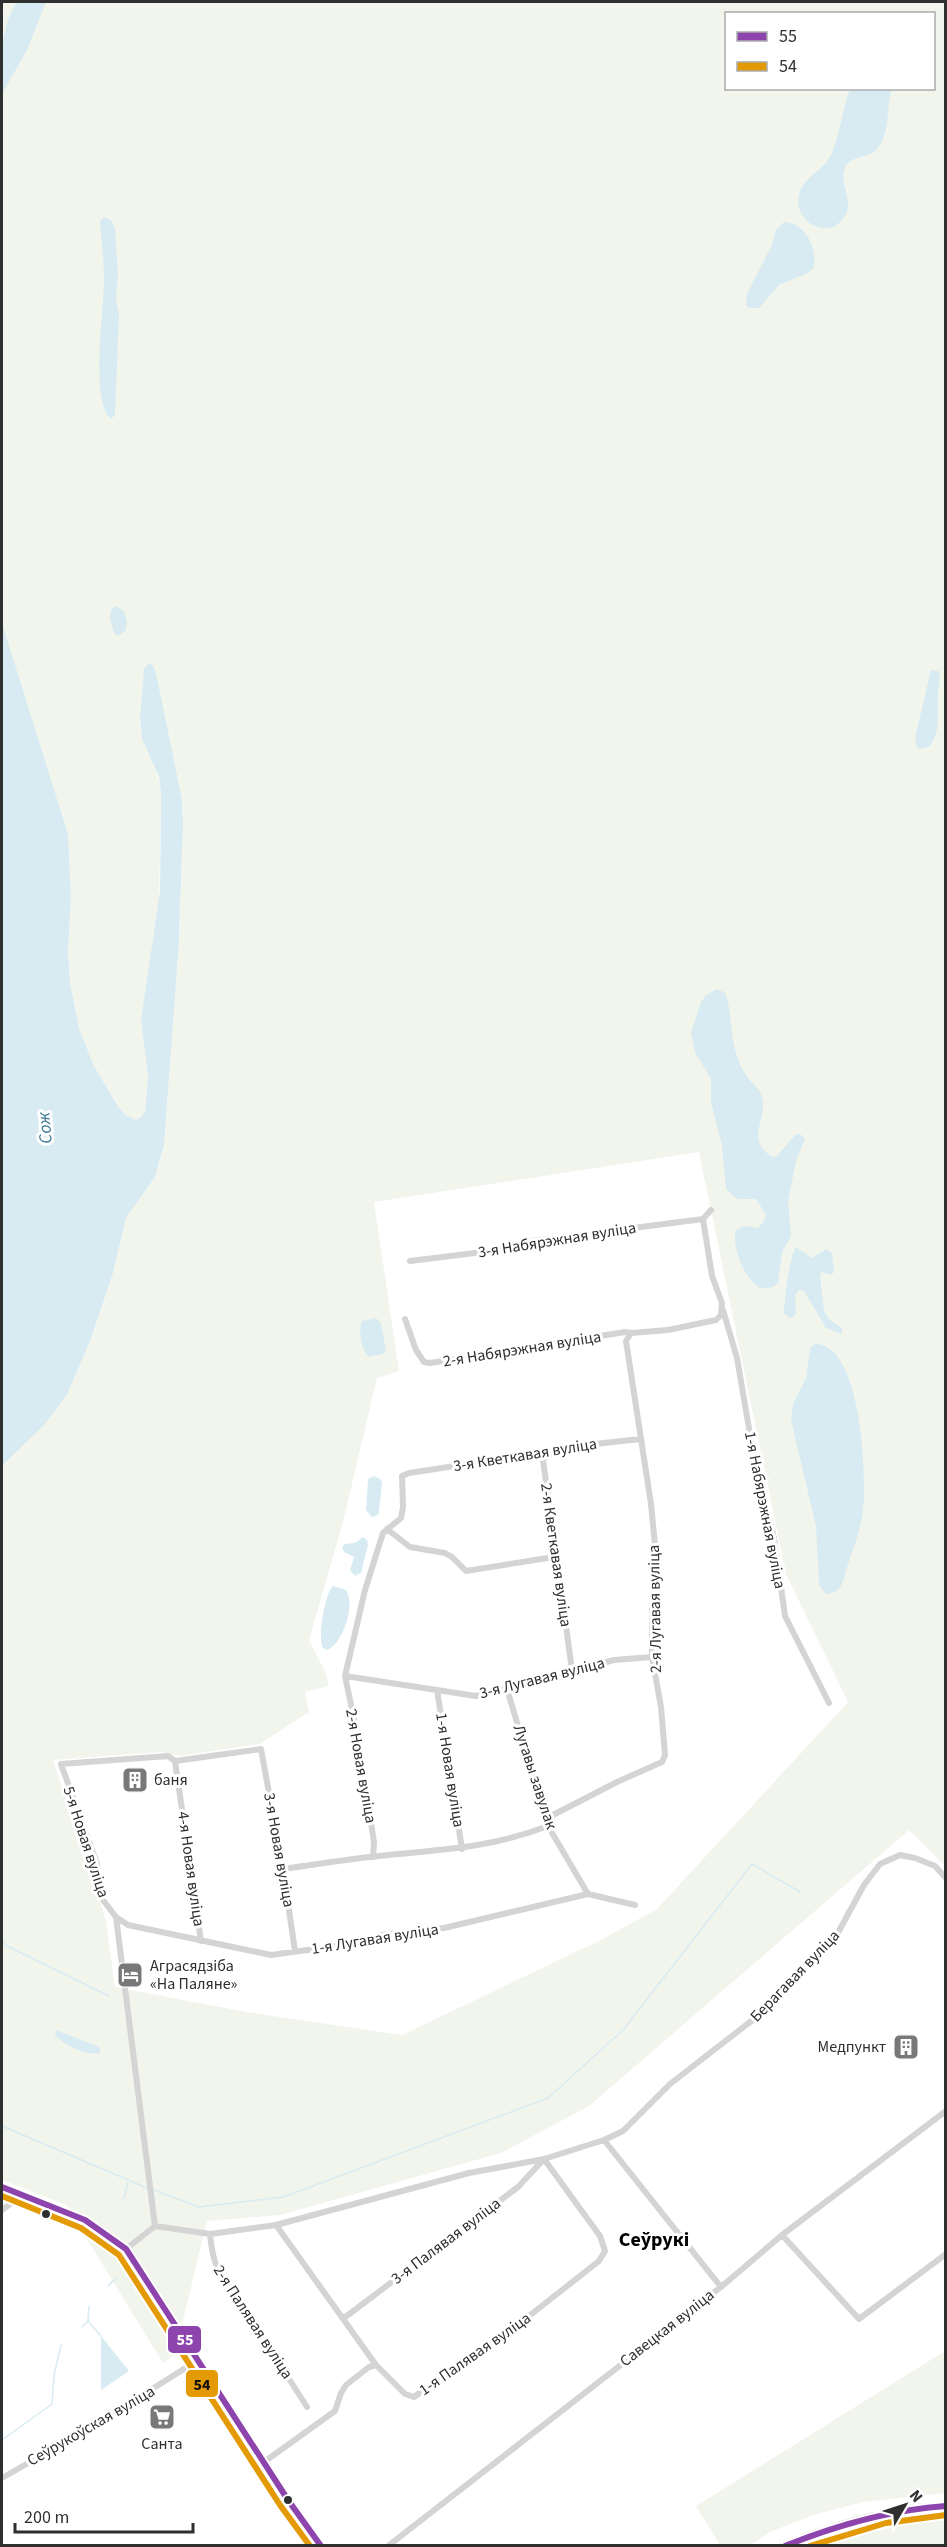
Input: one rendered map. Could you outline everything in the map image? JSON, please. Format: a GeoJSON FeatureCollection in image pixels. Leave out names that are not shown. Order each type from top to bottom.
{"type":"FeatureCollection","features":[{"type":"Feature","properties":{"kind":"street"},"geometry":{"type":"LineString","coordinates":[[711,1210],[703,1219],[712,1276],[723,1309]]}},
{"type":"Feature","properties":{"kind":"street","name":"3-я Набярэжная вуліца"},"geometry":{"type":"LineString","coordinates":[[410,1261],[491,1251],[532,1241],[703,1219]]}},
{"type":"Feature","properties":{"kind":"street","name":"2-я Набярэжная вуліца"},"geometry":{"type":"LineString","coordinates":[[405,1319],[416,1350],[424,1362],[430,1364],[624,1332],[631,1334],[668,1330],[716,1320],[723,1309]]}},
{"type":"Feature","properties":{"kind":"street","name":"1-я Набярэжная вуліца"},"geometry":{"type":"LineString","coordinates":[[723,1309],[737,1358],[752,1446],[774,1538],[785,1616],[829,1703]]}},
{"type":"Feature","properties":{"kind":"street","name":"2-я Набярэжная вуліца"},"geometry":{"type":"LineString","coordinates":[[626,1341],[631,1334]]}},
{"type":"Feature","properties":{"kind":"street","name":"2-я Лугавая вуліца"},"geometry":{"type":"LineString","coordinates":[[283,1869],[373,1857],[462,1849],[522,1836],[548,1826],[553,1815],[662,1762],[665,1755],[661,1707],[652,1657],[652,1610],[657,1566],[651,1504],[626,1341]]}},
{"type":"Feature","properties":{"kind":"street","name":"3-я Кветкавая вуліца"},"geometry":{"type":"LineString","coordinates":[[387,1529],[401,1518],[403,1507],[400,1480],[402,1476],[409,1473],[547,1452],[558,1448],[641,1439]]}},
{"type":"Feature","properties":{"kind":"street","name":"2-я Кветкавая вуліца"},"geometry":{"type":"LineString","coordinates":[[558,1448],[543,1460],[554,1557],[565,1613],[572,1670]]}},
{"type":"Feature","properties":{"kind":"street"},"geometry":{"type":"LineString","coordinates":[[345,1676],[366,1590],[383,1533],[387,1529],[410,1547],[445,1553],[466,1571],[554,1557]]}},
{"type":"Feature","properties":{"kind":"street","name":"3-я Лугавая вуліца"},"geometry":{"type":"LineString","coordinates":[[345,1676],[476,1696],[614,1660],[652,1657]]}},
{"type":"Feature","properties":{"kind":"street","name":"2-я Новая вуліца"},"geometry":{"type":"LineString","coordinates":[[345,1676],[358,1738],[374,1842],[373,1857]]}},
{"type":"Feature","properties":{"kind":"street","name":"Лугавы завулак"},"geometry":{"type":"LineString","coordinates":[[507,1689],[548,1826],[588,1894]]}},
{"type":"Feature","properties":{"kind":"street","name":"1-я Новая вуліца"},"geometry":{"type":"LineString","coordinates":[[437,1690],[462,1849]]}},
{"type":"Feature","properties":{"kind":"street","name":"3-я Новая вуліца"},"geometry":{"type":"LineString","coordinates":[[175,1761],[261,1749],[283,1869],[295,1952]]}},
{"type":"Feature","properties":{"kind":"street","name":"5-я Новая вуліца"},"geometry":{"type":"LineString","coordinates":[[116,1917],[103,1900],[97,1864],[61,1764],[168,1756],[175,1761]]}},
{"type":"Feature","properties":{"kind":"street","name":"4-я Новая вуліца"},"geometry":{"type":"LineString","coordinates":[[175,1761],[201,1941]]}},
{"type":"Feature","properties":{"kind":"street","name":"Берагавая вуліца"},"geometry":{"type":"LineString","coordinates":[[155,2226],[210,2234],[276,2225],[469,2173],[544,2159],[604,2140],[623,2131],[670,2084],[768,2008],[834,1940],[864,1885],[880,1864],[900,1855],[915,1858],[935,1866],[945,1878]]}},
{"type":"Feature","properties":{"kind":"street","name":"1-я Лугавая вуліца"},"geometry":{"type":"LineString","coordinates":[[116,1917],[128,1925],[271,1955],[387,1934],[444,1928],[588,1894],[635,1905]]}},
{"type":"Feature","properties":{"kind":"street"},"geometry":{"type":"LineString","coordinates":[[116,1917],[155,2226],[126,2249]]}},
{"type":"Feature","properties":{"kind":"street","name":"Савецкая вуліца"},"geometry":{"type":"LineString","coordinates":[[388,2546],[721,2287],[782,2235],[945,2111]]}},
{"type":"Feature","properties":{"kind":"street"},"geometry":{"type":"LineString","coordinates":[[604,2140],[721,2287]]}},
{"type":"Feature","properties":{"kind":"street","name":"3-я Палявая вуліца"},"geometry":{"type":"LineString","coordinates":[[344,2318],[518,2187],[544,2159]]}},
{"type":"Feature","properties":{"kind":"street","name":"1-я Палявая вуліца"},"geometry":{"type":"LineString","coordinates":[[376,2365],[405,2394],[414,2397],[515,2327],[599,2261],[605,2251],[600,2236],[544,2159]]}},
{"type":"Feature","properties":{"kind":"street"},"geometry":{"type":"LineString","coordinates":[[2,2187],[85,2220],[126,2249],[321,2546]]}},
{"type":"Feature","properties":{"kind":"street"},"geometry":{"type":"LineString","coordinates":[[2,2210],[22,2195]]}},
{"type":"Feature","properties":{"kind":"street"},"geometry":{"type":"LineString","coordinates":[[264,2462],[335,2411],[346,2385],[369,2367],[376,2365],[276,2225]]}},
{"type":"Feature","properties":{"kind":"street","name":"2-я Палявая вуліца"},"geometry":{"type":"LineString","coordinates":[[210,2234],[213,2260],[222,2279],[230,2286],[307,2407]]}},
{"type":"Feature","properties":{"kind":"street"},"geometry":{"type":"LineString","coordinates":[[782,2235],[859,2319],[945,2254]]}},
{"type":"Feature","properties":{"kind":"street","name":"Сеўрукоўская вуліца"},"geometry":{"type":"LineString","coordinates":[[2,2478],[100,2422],[198,2360]]}},
{"type":"Feature","properties":{"kind":"street"},"geometry":{"type":"LineString","coordinates":[[784,2546],[822,2530],[922,2507],[945,2506]]}},
{"type":"Feature","properties":{"kind":"shaded area"},"geometry":{"type":"Polygon","coordinates":[[[2,2],[945,2],[945,1866],[909,1830],[589,2106],[501,2153],[280,2215],[207,2221],[175,2354],[163,2363],[66,2205],[2,2180],[2,1466],[45,1424],[67,1395],[90,1341],[113,1273],[126,1218],[159,1166],[164,1146],[180,931],[183,807],[182,800],[140,718],[143,740],[157,774],[161,793],[159,907],[141,1020],[148,1076],[144,1115],[136,1120],[125,1115],[116,1103],[93,1064],[79,1028],[70,982],[68,951],[71,897],[68,834],[2,624],[2,2]],[[699,1152],[374,1202],[399,1371],[377,1378],[343,1522],[309,1640],[325,1671],[329,1686],[305,1692],[309,1712],[260,1744],[180,1756],[161,1752],[53,1760],[106,1921],[115,1987],[246,2012],[402,2035],[603,1939],[657,1909],[848,1702],[786,1574],[699,1152]]]}},
{"type":"Feature","properties":{"kind":"shaded area"},"geometry":{"type":"Polygon","coordinates":[[[945,2351],[945,2493],[863,2502],[813,2515],[770,2532],[750,2545],[720,2545],[696,2506],[945,2351]]]}},
{"type":"Feature","properties":{"kind":"shaded area"},"geometry":{"type":"Polygon","coordinates":[[[945,2519],[945,2545],[821,2545],[918,2521],[945,2519]]]}},
{"type":"Feature","properties":{"kind":"water"},"geometry":{"type":"Polygon","coordinates":[[[17,2],[46,2],[27,50],[2,94],[5,34],[7,22],[17,2]]]}},
{"type":"Feature","properties":{"kind":"water"},"geometry":{"type":"Polygon","coordinates":[[[850,90],[892,90],[886,129],[880,144],[875,151],[852,160],[846,166],[844,181],[848,203],[844,218],[836,226],[821,228],[814,226],[803,217],[798,203],[799,195],[808,179],[823,166],[831,155],[850,90]]]}},
{"type":"Feature","properties":{"kind":"water"},"geometry":{"type":"Polygon","coordinates":[[[104,217],[111,220],[115,229],[118,275],[116,299],[119,315],[115,415],[111,419],[104,409],[99,374],[104,290],[100,221],[104,217]]]}},
{"type":"Feature","properties":{"kind":"water"},"geometry":{"type":"Polygon","coordinates":[[[784,222],[798,227],[808,238],[814,253],[814,268],[806,274],[779,285],[759,308],[749,308],[746,305],[747,294],[771,247],[776,230],[784,222]]]}},
{"type":"Feature","properties":{"kind":"water"},"geometry":{"type":"Polygon","coordinates":[[[115,606],[124,611],[127,622],[126,630],[118,636],[114,633],[110,618],[111,610],[115,606]]]}},
{"type":"Feature","properties":{"kind":"water","name":"Сож"},"geometry":{"type":"Polygon","coordinates":[[[2,623],[68,834],[71,897],[68,951],[70,982],[79,1028],[93,1064],[116,1103],[125,1115],[136,1120],[145,1111],[148,1076],[141,1020],[160,891],[161,793],[159,777],[142,739],[140,718],[144,669],[149,663],[156,673],[182,800],[183,823],[179,943],[164,1146],[155,1177],[126,1218],[113,1273],[90,1341],[67,1395],[45,1424],[2,1466],[2,623]]]}},
{"type":"Feature","properties":{"kind":"water"},"geometry":{"type":"Polygon","coordinates":[[[931,670],[938,671],[940,677],[938,722],[933,741],[929,747],[921,749],[917,748],[915,738],[931,670]]]}},
{"type":"Feature","properties":{"kind":"water"},"geometry":{"type":"Polygon","coordinates":[[[717,989],[725,993],[727,998],[737,1057],[748,1078],[762,1097],[763,1110],[758,1138],[764,1151],[776,1157],[796,1134],[800,1134],[805,1139],[796,1161],[788,1201],[791,1236],[782,1252],[778,1283],[770,1288],[761,1288],[748,1277],[737,1253],[736,1230],[744,1226],[758,1228],[766,1215],[756,1199],[737,1199],[726,1189],[722,1145],[711,1102],[711,1079],[695,1052],[691,1033],[701,1002],[706,995],[717,989]]]}},
{"type":"Feature","properties":{"kind":"water"},"geometry":{"type":"Polygon","coordinates":[[[796,1247],[812,1258],[826,1249],[832,1253],[834,1272],[831,1275],[822,1272],[820,1276],[824,1311],[829,1319],[842,1328],[842,1334],[826,1328],[804,1291],[799,1290],[795,1295],[794,1317],[789,1318],[784,1313],[786,1289],[796,1247]]]}},
{"type":"Feature","properties":{"kind":"water"},"geometry":{"type":"Polygon","coordinates":[[[376,1318],[381,1323],[386,1351],[369,1357],[362,1345],[361,1325],[362,1321],[376,1318]]]}},
{"type":"Feature","properties":{"kind":"water"},"geometry":{"type":"Polygon","coordinates":[[[815,1344],[831,1350],[843,1365],[852,1388],[858,1415],[864,1471],[863,1511],[857,1538],[842,1584],[836,1591],[826,1594],[819,1585],[816,1526],[791,1420],[793,1404],[806,1378],[810,1348],[815,1344]]]}},
{"type":"Feature","properties":{"kind":"water"},"geometry":{"type":"Polygon","coordinates":[[[374,1476],[382,1483],[378,1515],[372,1517],[366,1510],[368,1479],[374,1476]]]}},
{"type":"Feature","properties":{"kind":"water"},"geometry":{"type":"Polygon","coordinates":[[[363,1537],[367,1540],[368,1545],[361,1573],[355,1576],[350,1570],[354,1557],[344,1552],[342,1547],[345,1544],[355,1543],[363,1537]]]}},
{"type":"Feature","properties":{"kind":"water"},"geometry":{"type":"Polygon","coordinates":[[[333,1586],[346,1590],[350,1604],[343,1632],[333,1646],[327,1650],[321,1643],[321,1626],[327,1597],[333,1586]]]}},
{"type":"Feature","properties":{"kind":"water"},"geometry":{"type":"Polygon","coordinates":[[[56,2030],[97,2046],[100,2048],[100,2053],[88,2053],[70,2046],[55,2036],[56,2030]]]}},
{"type":"Feature","properties":{"kind":"water"},"geometry":{"type":"Polygon","coordinates":[[[101,2336],[129,2371],[101,2390],[101,2336]]]}},
{"type":"Feature","properties":{"kind":"waterway"},"geometry":{"type":"LineString","coordinates":[[154,2190],[199,2207],[283,2197],[548,2098],[623,2030],[752,1864],[800,1892]]}},
{"type":"Feature","properties":{"kind":"waterway"},"geometry":{"type":"LineString","coordinates":[[2,1941],[7,1946],[109,1996]]}},
{"type":"Feature","properties":{"kind":"waterway"},"geometry":{"type":"LineString","coordinates":[[2,2126],[147,2188]]}},
{"type":"Feature","properties":{"kind":"waterway"},"geometry":{"type":"LineString","coordinates":[[124,2198],[128,2182]]}},
{"type":"Feature","properties":{"kind":"waterway"},"geometry":{"type":"LineString","coordinates":[[108,2286],[117,2277]]}},
{"type":"Feature","properties":{"kind":"waterway"},"geometry":{"type":"LineString","coordinates":[[89,2306],[88,2321],[101,2336]]}},
{"type":"Feature","properties":{"kind":"waterway"},"geometry":{"type":"LineString","coordinates":[[82,2327],[88,2321]]}},
{"type":"Feature","properties":{"kind":"waterway"},"geometry":{"type":"LineString","coordinates":[[2,2440],[52,2404],[54,2375],[61,2345]]}},
{"type":"Feature","properties":{"kind":"transit line","name":"55"},"geometry":{"type":"LineString","coordinates":[[2,2187],[85,2220],[126,2249],[288,2500],[321,2546]]}},
{"type":"Feature","properties":{"kind":"transit line","name":"54"},"geometry":{"type":"LineString","coordinates":[[2,2196],[81,2228],[119,2255],[280,2505],[310,2546]]}},
{"type":"Feature","properties":{"kind":"transit line","name":"55"},"geometry":{"type":"LineString","coordinates":[[785,2546],[824,2531],[864,2520],[905,2511],[946,2506]]}},
{"type":"Feature","properties":{"kind":"transit line","name":"54"},"geometry":{"type":"LineString","coordinates":[[810,2546],[886,2523],[946,2515]]}},
{"type":"Feature","properties":{"kind":"place","name":"баня"},"geometry":{"type":"Point","coordinates":[135,1780]}},
{"type":"Feature","properties":{"kind":"place","name":"Аграсядзіба «На Паляне»"},"geometry":{"type":"Point","coordinates":[130,1975]}},
{"type":"Feature","properties":{"kind":"place","name":"Медпункт"},"geometry":{"type":"Point","coordinates":[906,2047]}},
{"type":"Feature","properties":{"kind":"place","name":"Санта"},"geometry":{"type":"Point","coordinates":[162,2417]}},
{"type":"Feature","properties":{"kind":"district","name":"Сеўрукі"},"geometry":{"type":"Point","coordinates":[654,2240]}}]}
